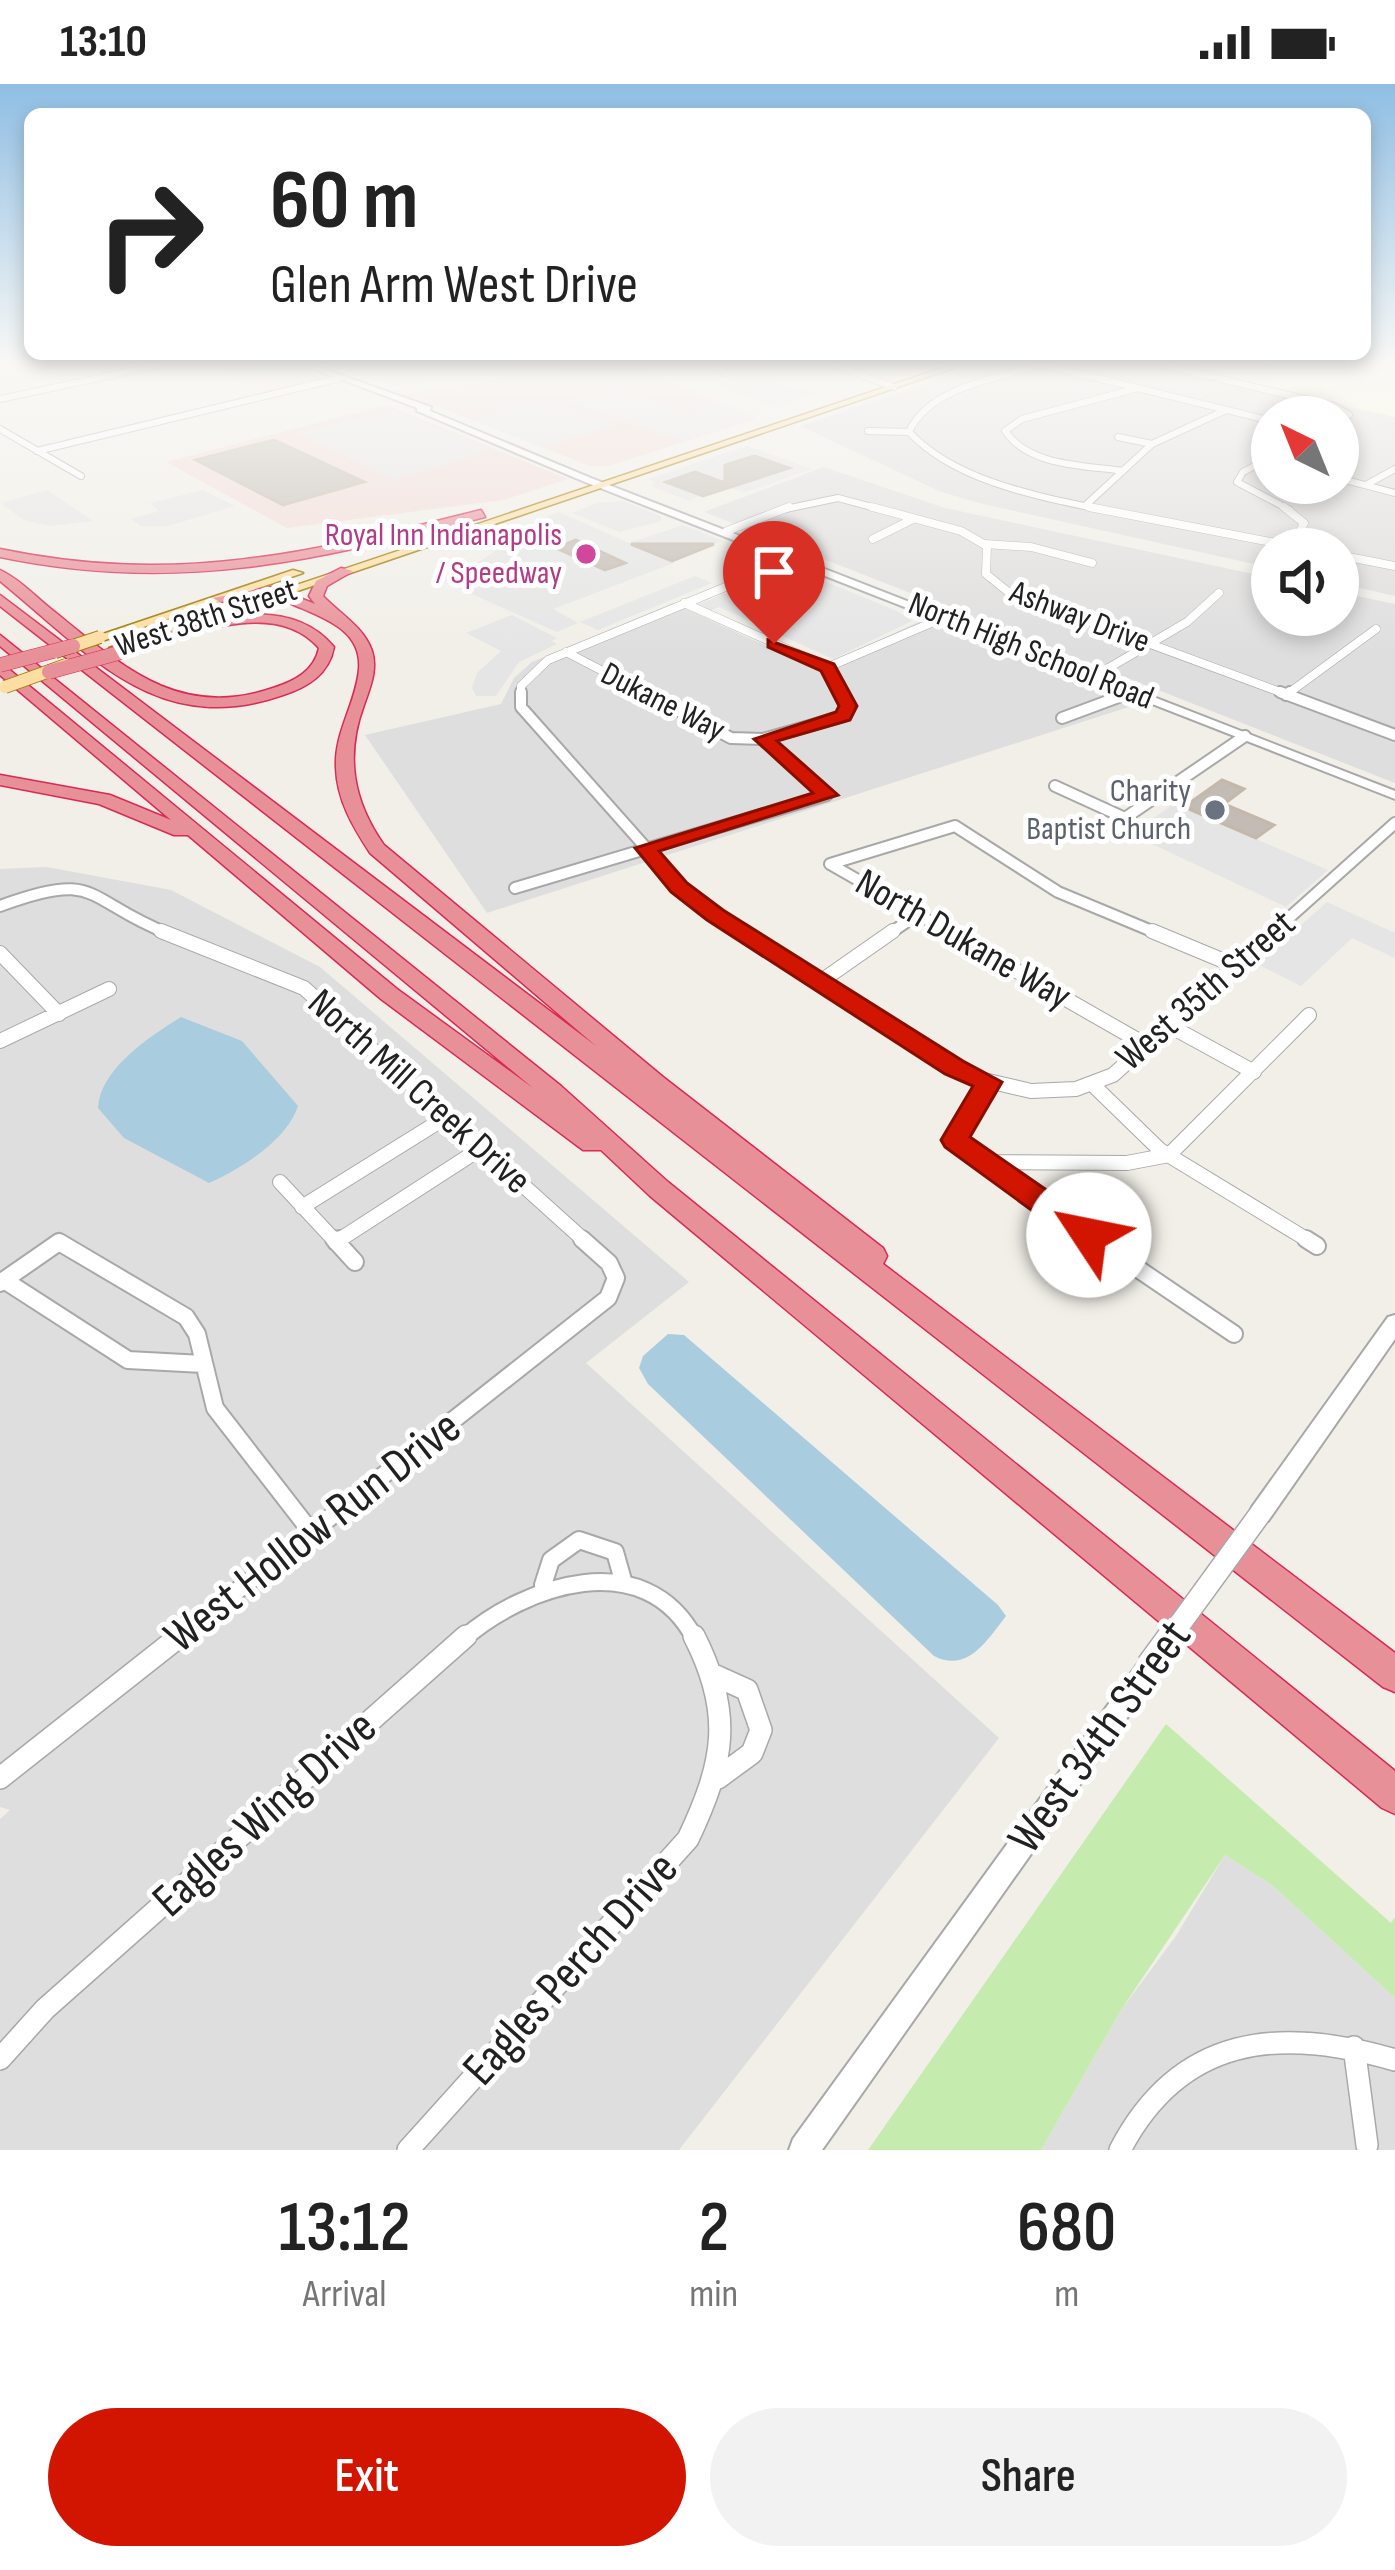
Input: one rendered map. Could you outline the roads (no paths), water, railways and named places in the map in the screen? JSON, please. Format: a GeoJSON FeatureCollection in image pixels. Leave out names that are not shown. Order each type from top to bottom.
{"type":"FeatureCollection","features":[{"type":"Feature","properties":{"kind":"highway"},"geometry":{"type":"LineString","coordinates":[[0,553],[110,569],[220,568],[316,555],[481,514]]}},
{"type":"Feature","properties":{"kind":"highway"},"geometry":{"type":"LineString","coordinates":[[346,572],[321,584],[316,596],[358,639],[366,660],[365,682],[344,737],[343,777],[357,818],[387,860],[655,1083],[816,1208],[1082,1433]]}},
{"type":"Feature","properties":{"kind":"highway"},"geometry":{"type":"LineString","coordinates":[[0,574],[146,686],[174,699],[227,702],[283,690],[316,671],[327,647],[307,628],[257,620],[213,625],[119,650],[49,672]]}},
{"type":"Feature","properties":{"kind":"highway"},"geometry":{"type":"LineString","coordinates":[[220,598],[256,590],[282,593],[338,619]]}},
{"type":"Feature","properties":{"kind":"highway"},"geometry":{"type":"LineString","coordinates":[[0,599],[1395,1675]]}},
{"type":"Feature","properties":{"kind":"highway"},"geometry":{"type":"LineString","coordinates":[[0,639],[553,1092],[659,1189],[1395,1795]]}},
{"type":"Feature","properties":{"kind":"highway"},"geometry":{"type":"LineString","coordinates":[[73,646],[1,676],[533,1105],[659,1189]]}},
{"type":"Feature","properties":{"kind":"highway"},"geometry":{"type":"LineString","coordinates":[[0,780],[127,806],[177,829],[236,866]]}},
{"type":"Feature","properties":{"kind":"main road","name":"West 38th Street"},"geometry":{"type":"LineString","coordinates":[[119,650],[661,461]]}},
{"type":"Feature","properties":{"kind":"main road","name":"West 38th Street"},"geometry":{"type":"LineString","coordinates":[[73,646],[481,514],[601,481]]}},
{"type":"Feature","properties":{"kind":"main road"},"geometry":{"type":"LineString","coordinates":[[1,676],[49,672]]}},
{"type":"Feature","properties":{"kind":"street"},"geometry":{"type":"LineString","coordinates":[[56,461],[81,476]]}},
{"type":"Feature","properties":{"kind":"street","name":"North High School Road"},"geometry":{"type":"LineString","coordinates":[[552,461],[1395,795]]}},
{"type":"Feature","properties":{"kind":"street"},"geometry":{"type":"LineString","coordinates":[[938,461],[953,470],[1087,504],[1251,537]]}},
{"type":"Feature","properties":{"kind":"street"},"geometry":{"type":"LineString","coordinates":[[1078,461],[1123,471]]}},
{"type":"Feature","properties":{"kind":"street"},"geometry":{"type":"LineString","coordinates":[[1087,504],[1133,461]]}},
{"type":"Feature","properties":{"kind":"street"},"geometry":{"type":"LineString","coordinates":[[1251,468],[1237,482],[1251,489]]}},
{"type":"Feature","properties":{"kind":"street"},"geometry":{"type":"LineString","coordinates":[[1366,485],[1395,469]]}},
{"type":"Feature","properties":{"kind":"street"},"geometry":{"type":"LineString","coordinates":[[1359,483],[1395,493]]}},
{"type":"Feature","properties":{"kind":"street","name":"Ashway Drive"},"geometry":{"type":"LineString","coordinates":[[727,531],[826,498],[864,502],[961,530],[986,544],[985,571],[996,585],[1395,735]]}},
{"type":"Feature","properties":{"kind":"street"},"geometry":{"type":"LineString","coordinates":[[1278,504],[1301,516],[1302,528]]}},
{"type":"Feature","properties":{"kind":"street"},"geometry":{"type":"LineString","coordinates":[[873,538],[913,519]]}},
{"type":"Feature","properties":{"kind":"street"},"geometry":{"type":"LineString","coordinates":[[986,544],[1036,548],[1092,563]]}},
{"type":"Feature","properties":{"kind":"street"},"geometry":{"type":"LineString","coordinates":[[566,652],[796,558]]}},
{"type":"Feature","properties":{"kind":"street"},"geometry":{"type":"LineString","coordinates":[[1359,559],[1395,566]]}},
{"type":"Feature","properties":{"kind":"street"},"geometry":{"type":"LineString","coordinates":[[1095,676],[1198,614],[1219,592]]}},
{"type":"Feature","properties":{"kind":"street"},"geometry":{"type":"LineString","coordinates":[[684,603],[828,668],[848,706],[844,716],[764,739]]}},
{"type":"Feature","properties":{"kind":"street"},"geometry":{"type":"LineString","coordinates":[[828,668],[945,617]]}},
{"type":"Feature","properties":{"kind":"street"},"geometry":{"type":"LineString","coordinates":[[1286,694],[1376,628]]}},
{"type":"Feature","properties":{"kind":"street","name":"West 35th Street"},"geometry":{"type":"LineString","coordinates":[[566,652],[534,671],[520,689],[524,715],[698,903],[954,1067],[989,1082],[1039,1092],[1092,1084],[1120,1071],[1395,823]]}},
{"type":"Feature","properties":{"kind":"street","name":"Dukane Way"},"geometry":{"type":"LineString","coordinates":[[566,652],[731,738],[764,739]]}},
{"type":"Feature","properties":{"kind":"street"},"geometry":{"type":"LineString","coordinates":[[1062,718],[1133,692]]}},
{"type":"Feature","properties":{"kind":"street"},"geometry":{"type":"LineString","coordinates":[[1055,786],[1125,818],[1245,736]]}},
{"type":"Feature","properties":{"kind":"street"},"geometry":{"type":"LineString","coordinates":[[514,887],[827,795],[764,739]]}},
{"type":"Feature","properties":{"kind":"street","name":"North Dukane Way"},"geometry":{"type":"LineString","coordinates":[[1148,1046],[830,864],[956,826],[1058,892],[1236,966]]}},
{"type":"Feature","properties":{"kind":"street","name":"North Mill Creek Drive"},"geometry":{"type":"LineString","coordinates":[[0,906],[64,886],[88,889],[146,925],[304,988],[609,1263],[616,1279]]}},
{"type":"Feature","properties":{"kind":"street"},"geometry":{"type":"LineString","coordinates":[[820,982],[918,914]]}},
{"type":"Feature","properties":{"kind":"street"},"geometry":{"type":"LineString","coordinates":[[0,953],[58,1014]]}},
{"type":"Feature","properties":{"kind":"street"},"geometry":{"type":"LineString","coordinates":[[0,1041],[109,989]]}},
{"type":"Feature","properties":{"kind":"street"},"geometry":{"type":"LineString","coordinates":[[980,1162],[1127,1163],[1169,1155],[1309,1015]]}},
{"type":"Feature","properties":{"kind":"street"},"geometry":{"type":"LineString","coordinates":[[1170,1026],[1254,1072]]}},
{"type":"Feature","properties":{"kind":"street"},"geometry":{"type":"LineString","coordinates":[[989,1082],[955,1140],[980,1162],[1234,1334]]}},
{"type":"Feature","properties":{"kind":"street"},"geometry":{"type":"LineString","coordinates":[[1092,1084],[1169,1155],[1317,1246]]}},
{"type":"Feature","properties":{"kind":"street"},"geometry":{"type":"LineString","coordinates":[[302,1207],[448,1116]]}},
{"type":"Feature","properties":{"kind":"street"},"geometry":{"type":"LineString","coordinates":[[336,1242],[483,1147]]}},
{"type":"Feature","properties":{"kind":"street"},"geometry":{"type":"LineString","coordinates":[[280,1183],[355,1262]]}},
{"type":"Feature","properties":{"kind":"street"},"geometry":{"type":"LineString","coordinates":[[203,1364],[128,1360],[2,1281],[58,1242],[186,1317],[197,1334],[215,1408],[312,1533]]}},
{"type":"Feature","properties":{"kind":"street","name":"West Hollow Run Drive"},"geometry":{"type":"LineString","coordinates":[[0,1778],[608,1298],[616,1279]]}},
{"type":"Feature","properties":{"kind":"street","name":"West 34th Street"},"geometry":{"type":"LineString","coordinates":[[804,2150],[1395,1323]]}},
{"type":"Feature","properties":{"kind":"street","name":"Eagles Wing Drive"},"geometry":{"type":"LineString","coordinates":[[543,1585],[552,1556],[572,1541],[590,1539],[615,1552],[624,1584]]}},
{"type":"Feature","properties":{"kind":"street","name":"Eagles Wing Drive"},"geometry":{"type":"LineString","coordinates":[[0,2059],[45,2008],[486,1618],[543,1585],[598,1578],[658,1599],[683,1620]]}},
{"type":"Feature","properties":{"kind":"street","name":"Eagles Perch Drive"},"geometry":{"type":"LineString","coordinates":[[408,2150],[688,1839],[718,1778],[724,1716],[716,1676],[683,1620]]}},
{"type":"Feature","properties":{"kind":"street","name":"Eagles Perch Drive"},"geometry":{"type":"LineString","coordinates":[[716,1676],[747,1690],[762,1729],[756,1753],[740,1770],[718,1778]]}},
{"type":"Feature","properties":{"kind":"street"},"geometry":{"type":"LineString","coordinates":[[1120,2150],[1149,2105],[1198,2062],[1244,2044],[1308,2038],[1395,2060]]}},
{"type":"Feature","properties":{"kind":"street"},"geometry":{"type":"LineString","coordinates":[[1354,2047],[1367,2145]]}},
{"type":"Feature","properties":{"kind":"water"},"geometry":{"type":"Polygon","coordinates":[[[181,1017],[242,1041],[298,1106],[273,1142],[209,1183],[124,1138],[98,1108],[107,1080],[117,1067],[181,1017]]]}},
{"type":"Feature","properties":{"kind":"water"},"geometry":{"type":"Polygon","coordinates":[[[668,1334],[684,1335],[998,1605],[1006,1616],[983,1645],[956,1661],[934,1656],[648,1384],[639,1368],[643,1356],[668,1334]]]}},
{"type":"Feature","properties":{"kind":"place","name":"Royal Inn Indianapolis / Speedway"},"geometry":{"type":"Point","coordinates":[586,554]}},
{"type":"Feature","properties":{"kind":"place","name":"Charity Baptist Church"},"geometry":{"type":"Point","coordinates":[1215,810]}}]}
